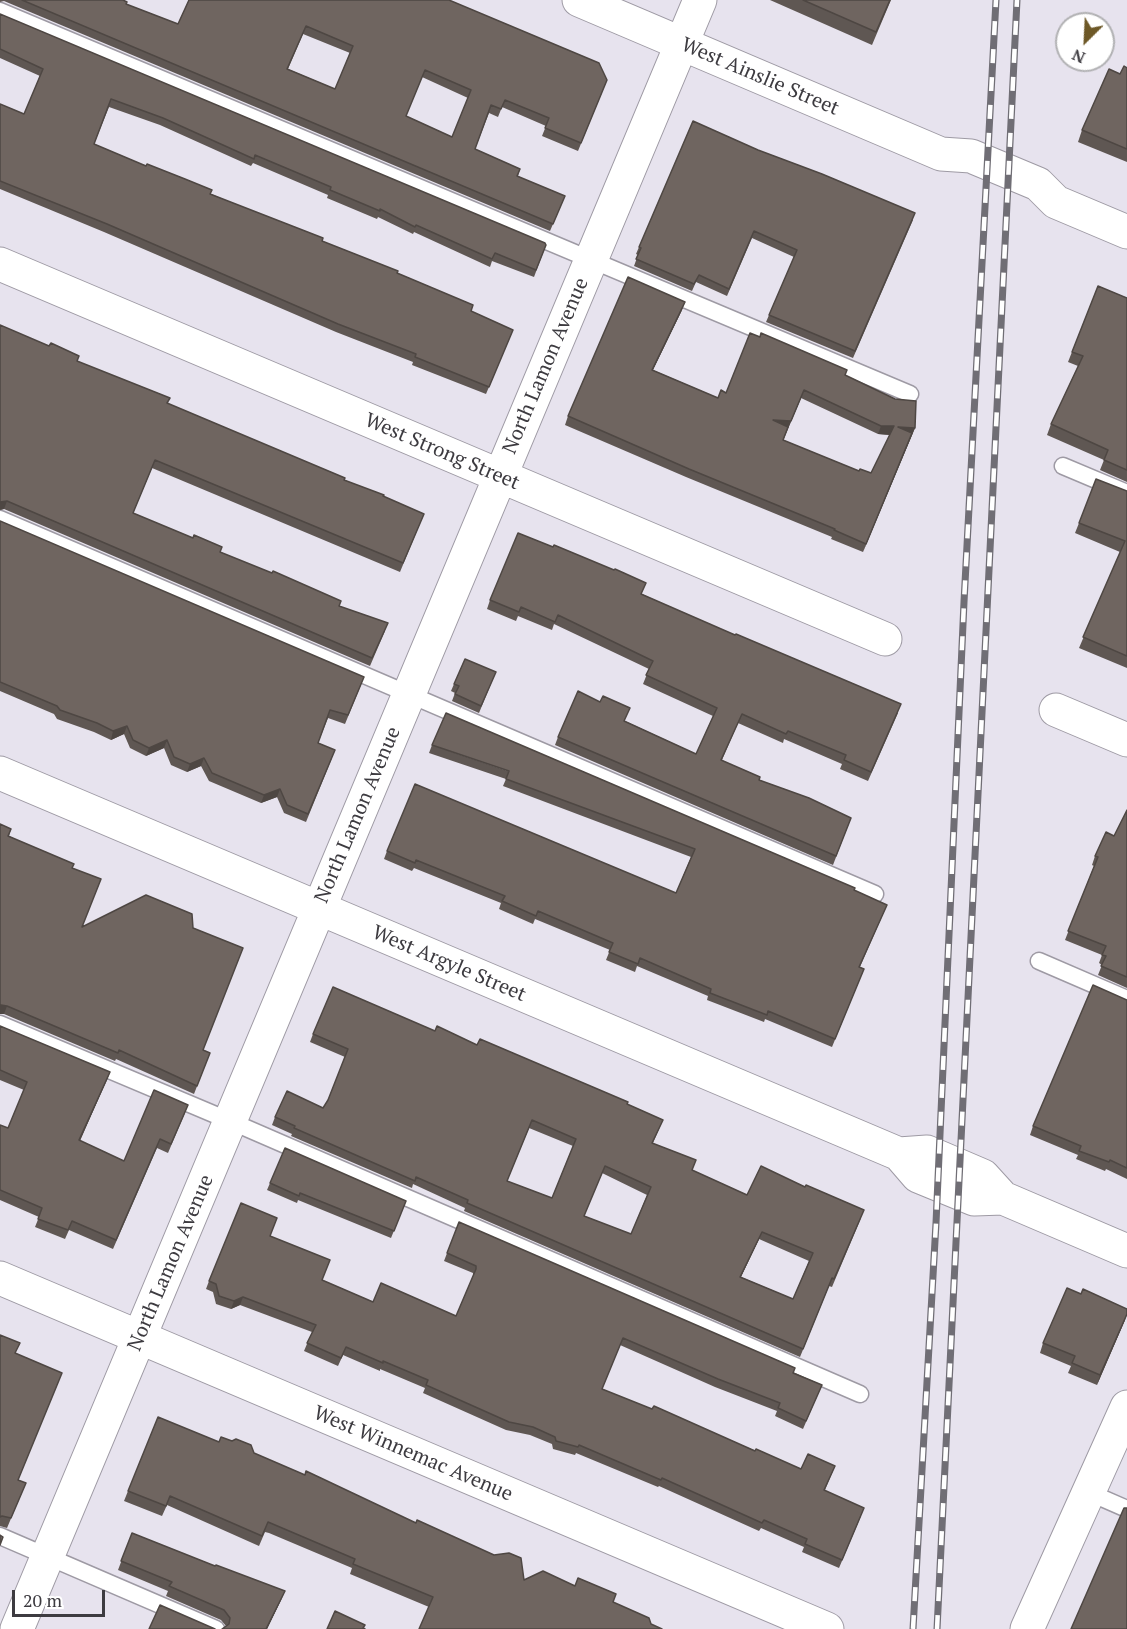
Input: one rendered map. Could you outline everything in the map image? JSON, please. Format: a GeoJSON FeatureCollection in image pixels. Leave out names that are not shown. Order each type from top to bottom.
{"type":"FeatureCollection","features":[{"type":"Feature","properties":{"kind":"street","name":"West Ainslie Street"},"geometry":{"type":"LineString","coordinates":[[579,0],[941,154],[963,175],[1030,203],[1056,202],[1127,232]]}},
{"type":"Feature","properties":{"kind":"street","name":"North Lamon Avenue"},"geometry":{"type":"LineString","coordinates":[[17,1629],[700,0]]}},
{"type":"Feature","properties":{"kind":"street","name":"West Strong Street"},"geometry":{"type":"LineString","coordinates":[[0,264],[885,639]]}},
{"type":"Feature","properties":{"kind":"street"},"geometry":{"type":"LineString","coordinates":[[1056,710],[1127,740]]}},
{"type":"Feature","properties":{"kind":"street","name":"West Argyle Street"},"geometry":{"type":"LineString","coordinates":[[0,773],[899,1154],[927,1152],[983,1176],[1003,1198],[1127,1251]]}},
{"type":"Feature","properties":{"kind":"street","name":"West Winnemac Avenue"},"geometry":{"type":"LineString","coordinates":[[0,1278],[827,1629]]}},
{"type":"Feature","properties":{"kind":"street"},"geometry":{"type":"LineString","coordinates":[[1027,1629],[1127,1407]]}},
{"type":"Feature","properties":{"kind":"lane"},"geometry":{"type":"LineString","coordinates":[[0,11],[910,394]]}},
{"type":"Feature","properties":{"kind":"lane"},"geometry":{"type":"LineString","coordinates":[[1063,466],[1127,493]]}},
{"type":"Feature","properties":{"kind":"lane"},"geometry":{"type":"LineString","coordinates":[[0,519],[875,894]]}},
{"type":"Feature","properties":{"kind":"lane"},"geometry":{"type":"LineString","coordinates":[[1039,961],[1127,999]]}},
{"type":"Feature","properties":{"kind":"lane"},"geometry":{"type":"LineString","coordinates":[[0,1024],[860,1394]]}},
{"type":"Feature","properties":{"kind":"lane"},"geometry":{"type":"LineString","coordinates":[[1089,1492],[1127,1509]]}},
{"type":"Feature","properties":{"kind":"lane"},"geometry":{"type":"LineString","coordinates":[[0,1536],[216,1629]]}},
{"type":"Feature","properties":{"kind":"building"},"geometry":{"type":"Polygon","coordinates":[[[22,0],[123,0],[127,2],[126,4],[178,24],[189,0],[449,0],[599,63],[607,80],[581,143],[545,128],[549,118],[505,100],[501,109],[491,105],[475,149],[520,169],[517,176],[565,196],[553,224],[22,0]],[[306,26],[287,69],[335,89],[353,46],[306,26]],[[425,70],[406,116],[452,137],[471,90],[425,70]]]}},
{"type":"Feature","properties":{"kind":"building"},"geometry":{"type":"Polygon","coordinates":[[[803,0],[890,0],[876,32],[803,0]]]}},
{"type":"Feature","properties":{"kind":"building"},"geometry":{"type":"Polygon","coordinates":[[[0,14],[545,243],[536,270],[495,253],[492,259],[416,225],[415,227],[380,209],[380,211],[330,190],[331,187],[255,155],[254,159],[163,118],[111,99],[94,144],[212,190],[210,194],[323,238],[322,241],[398,271],[397,273],[473,305],[471,311],[513,330],[489,387],[415,357],[416,354],[338,324],[107,224],[0,181],[0,104],[24,114],[43,69],[0,49],[0,14]]]}},
{"type":"Feature","properties":{"kind":"building"},"geometry":{"type":"Polygon","coordinates":[[[1124,66],[1127,68],[1127,149],[1082,130],[1108,72],[1120,74],[1124,66]]]}},
{"type":"Feature","properties":{"kind":"building"},"geometry":{"type":"Polygon","coordinates":[[[693,121],[758,150],[915,213],[855,351],[769,315],[797,250],[754,231],[729,289],[699,275],[694,284],[636,259],[641,248],[639,247],[693,121]]]}},
{"type":"Feature","properties":{"kind":"building"},"geometry":{"type":"Polygon","coordinates":[[[628,277],[685,302],[652,370],[718,398],[721,390],[726,393],[750,333],[760,337],[761,333],[847,370],[845,375],[895,399],[916,401],[915,428],[898,427],[912,433],[866,544],[568,416],[628,277]],[[804,390],[791,421],[773,420],[788,427],[783,440],[859,471],[860,469],[871,473],[894,426],[881,426],[804,390]]]}},
{"type":"Feature","properties":{"kind":"building"},"geometry":{"type":"Polygon","coordinates":[[[1098,286],[1127,298],[1127,470],[1104,460],[1108,450],[1051,424],[1083,356],[1072,352],[1098,286]]]}},
{"type":"Feature","properties":{"kind":"building"},"geometry":{"type":"Polygon","coordinates":[[[0,325],[49,346],[51,343],[79,356],[77,361],[170,398],[167,403],[424,514],[403,563],[155,460],[133,513],[193,538],[194,535],[222,547],[220,552],[272,573],[273,571],[341,601],[339,606],[388,623],[372,658],[7,501],[0,502],[0,325]]]}},
{"type":"Feature","properties":{"kind":"building"},"geometry":{"type":"Polygon","coordinates":[[[1096,479],[1127,491],[1127,656],[1083,637],[1125,541],[1079,523],[1096,479]]]}},
{"type":"Feature","properties":{"kind":"building"},"geometry":{"type":"Polygon","coordinates":[[[0,521],[364,677],[348,715],[330,710],[318,743],[335,750],[308,814],[287,805],[280,789],[264,795],[212,773],[204,758],[190,764],[174,757],[167,740],[149,748],[133,740],[127,726],[113,731],[60,710],[57,706],[0,682],[0,521]]]}},
{"type":"Feature","properties":{"kind":"building"},"geometry":{"type":"Polygon","coordinates":[[[518,533],[615,569],[646,583],[641,594],[901,704],[871,772],[844,760],[846,755],[788,731],[786,734],[742,714],[721,760],[760,777],[759,780],[809,798],[851,818],[836,856],[558,737],[578,691],[600,702],[603,696],[630,708],[624,721],[696,754],[717,708],[646,675],[653,661],[558,615],[555,622],[521,607],[519,612],[490,600],[518,533]]]}},
{"type":"Feature","properties":{"kind":"building"},"geometry":{"type":"Polygon","coordinates":[[[465,659],[496,672],[481,706],[455,694],[459,686],[454,684],[465,659]]]}},
{"type":"Feature","properties":{"kind":"building"},"geometry":{"type":"Polygon","coordinates":[[[446,713],[855,888],[854,890],[887,905],[859,967],[864,969],[835,1039],[768,1011],[767,1015],[710,993],[711,989],[640,958],[638,964],[609,952],[613,943],[538,911],[536,916],[502,901],[505,896],[416,860],[415,863],[387,851],[415,784],[676,893],[695,849],[506,779],[509,771],[432,745],[446,713]]]}},
{"type":"Feature","properties":{"kind":"building"},"geometry":{"type":"Polygon","coordinates":[[[1127,810],[1127,977],[1101,966],[1106,956],[1102,955],[1106,946],[1068,931],[1106,832],[1114,836],[1127,810]]]}},
{"type":"Feature","properties":{"kind":"building"},"geometry":{"type":"Polygon","coordinates":[[[0,824],[11,829],[8,836],[74,864],[72,868],[101,879],[82,927],[146,895],[192,914],[193,928],[243,948],[203,1050],[210,1053],[197,1086],[119,1050],[118,1053],[7,1006],[0,1006],[0,824]]]}},
{"type":"Feature","properties":{"kind":"building"},"geometry":{"type":"Polygon","coordinates":[[[1093,985],[1127,1000],[1127,1168],[1110,1160],[1109,1162],[1079,1151],[1081,1146],[1033,1126],[1093,985]]]}},
{"type":"Feature","properties":{"kind":"building"},"geometry":{"type":"Polygon","coordinates":[[[333,987],[435,1031],[437,1026],[477,1045],[480,1039],[628,1102],[627,1104],[663,1120],[652,1143],[696,1160],[692,1170],[747,1195],[761,1166],[805,1187],[806,1185],[864,1210],[834,1279],[832,1278],[803,1349],[467,1203],[468,1200],[416,1177],[415,1181],[294,1128],[295,1126],[275,1117],[287,1091],[323,1108],[328,1100],[348,1049],[313,1034],[333,987]],[[532,1120],[507,1181],[552,1198],[576,1139],[532,1120]],[[605,1166],[584,1216],[631,1234],[651,1187],[605,1166]],[[762,1232],[740,1277],[793,1299],[813,1253],[762,1232]]]}},
{"type":"Feature","properties":{"kind":"building"},"geometry":{"type":"Polygon","coordinates":[[[0,1026],[110,1072],[79,1140],[124,1161],[154,1090],[188,1105],[171,1144],[160,1139],[116,1240],[72,1221],[68,1230],[38,1219],[42,1208],[0,1190],[0,1125],[8,1128],[27,1082],[0,1070],[0,1026]]]}},
{"type":"Feature","properties":{"kind":"building"},"geometry":{"type":"Polygon","coordinates":[[[285,1148],[406,1201],[394,1231],[270,1183],[285,1148]]]}},
{"type":"Feature","properties":{"kind":"building"},"geometry":{"type":"Polygon","coordinates":[[[241,1203],[277,1218],[270,1236],[330,1260],[322,1280],[373,1302],[381,1283],[456,1316],[476,1269],[476,1266],[447,1253],[459,1222],[795,1368],[793,1373],[822,1385],[806,1421],[778,1408],[780,1403],[623,1338],[602,1389],[652,1409],[654,1406],[801,1469],[808,1454],[835,1466],[824,1490],[864,1508],[842,1560],[805,1544],[807,1539],[764,1520],[762,1523],[662,1478],[661,1480],[579,1445],[578,1447],[556,1441],[555,1437],[533,1427],[509,1422],[426,1385],[428,1380],[383,1361],[383,1363],[346,1347],[341,1358],[307,1343],[316,1325],[243,1297],[234,1301],[219,1296],[216,1284],[209,1281],[241,1203]]]}},
{"type":"Feature","properties":{"kind":"building"},"geometry":{"type":"Polygon","coordinates":[[[1067,1288],[1081,1294],[1083,1289],[1127,1309],[1127,1314],[1100,1375],[1072,1363],[1075,1356],[1043,1343],[1067,1288]]]}},
{"type":"Feature","properties":{"kind":"building"},"geometry":{"type":"Polygon","coordinates":[[[0,1335],[20,1343],[15,1353],[62,1373],[18,1480],[26,1483],[11,1518],[0,1517],[0,1335]]]}},
{"type":"Feature","properties":{"kind":"building"},"geometry":{"type":"Polygon","coordinates":[[[158,1417],[219,1442],[221,1437],[232,1441],[236,1439],[251,1445],[254,1453],[305,1475],[306,1471],[416,1523],[417,1520],[494,1555],[509,1553],[521,1558],[524,1580],[543,1571],[575,1586],[578,1578],[616,1594],[613,1602],[649,1618],[651,1624],[662,1629],[419,1629],[433,1597],[353,1564],[355,1559],[268,1522],[262,1536],[170,1496],[166,1506],[128,1491],[158,1417]]]}},
{"type":"Feature","properties":{"kind":"building"},"geometry":{"type":"Polygon","coordinates":[[[1124,1508],[1127,1508],[1127,1629],[1071,1629],[1124,1508]]]}},
{"type":"Feature","properties":{"kind":"building"},"geometry":{"type":"Polygon","coordinates":[[[132,1533],[285,1591],[266,1629],[222,1629],[229,1624],[230,1618],[224,1610],[169,1586],[172,1582],[121,1561],[132,1533]]]}},
{"type":"Feature","properties":{"kind":"building"},"geometry":{"type":"Polygon","coordinates":[[[160,1605],[215,1629],[149,1629],[160,1605]]]}},
{"type":"Feature","properties":{"kind":"building"},"geometry":{"type":"Polygon","coordinates":[[[335,1611],[365,1625],[363,1628],[365,1629],[327,1629],[335,1611]]]}},
{"type":"Feature","properties":{"kind":"railway"},"geometry":{"type":"LineString","coordinates":[[913,1629],[936,1223],[964,602],[996,0]]}},
{"type":"Feature","properties":{"kind":"railway"},"geometry":{"type":"LineString","coordinates":[[937,1629],[1017,0]]}}]}
